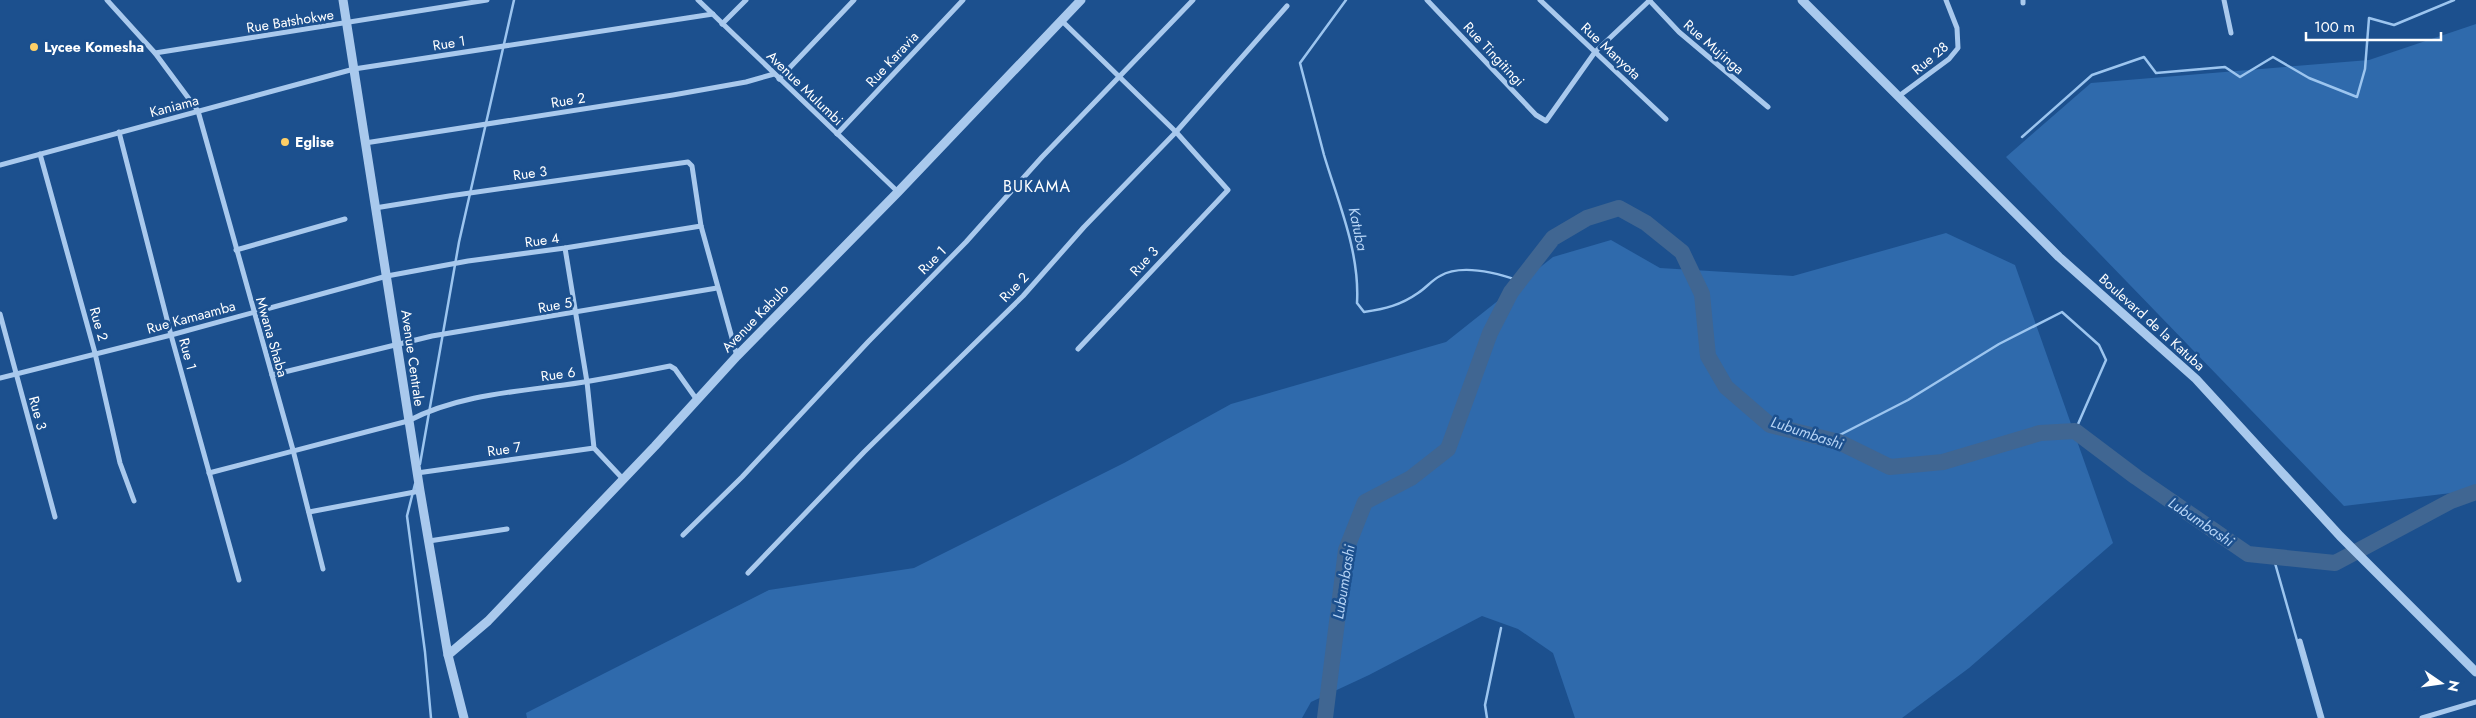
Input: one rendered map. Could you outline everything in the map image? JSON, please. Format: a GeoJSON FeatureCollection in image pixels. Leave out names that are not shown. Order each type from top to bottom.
{"type":"FeatureCollection","features":[{"type":"Feature","properties":{"kind":"street"},"geometry":{"type":"LineString","coordinates":[[107,0],[155,53],[198,111]]}},
{"type":"Feature","properties":{"kind":"street","name":"Avenue Centrale"},"geometry":{"type":"LineString","coordinates":[[343,0],[408,421],[448,655],[464,718]]}},
{"type":"Feature","properties":{"kind":"street","name":"Rue Batshokwe"},"geometry":{"type":"LineString","coordinates":[[155,53],[487,0]]}},
{"type":"Feature","properties":{"kind":"street","name":"Avenue Mulumbi"},"geometry":{"type":"LineString","coordinates":[[698,0],[898,192]]}},
{"type":"Feature","properties":{"kind":"street"},"geometry":{"type":"LineString","coordinates":[[722,24],[746,0]]}},
{"type":"Feature","properties":{"kind":"street"},"geometry":{"type":"LineString","coordinates":[[779,79],[854,0]]}},
{"type":"Feature","properties":{"kind":"street","name":"Rue Karavia"},"geometry":{"type":"LineString","coordinates":[[837,134],[963,0]]}},
{"type":"Feature","properties":{"kind":"street","name":"Avenue Kabulo"},"geometry":{"type":"LineString","coordinates":[[448,655],[488,621],[698,400],[736,356],[898,192],[1081,0]]}},
{"type":"Feature","properties":{"kind":"street","name":"Rue 1"},"geometry":{"type":"LineString","coordinates":[[683,534],[742,477],[868,342],[966,242],[1042,157],[1194,0]]}},
{"type":"Feature","properties":{"kind":"street","name":"Rue Tingitingi"},"geometry":{"type":"LineString","coordinates":[[1427,0],[1536,115],[1546,121],[1595,52]]}},
{"type":"Feature","properties":{"kind":"street","name":"Rue Manyota"},"geometry":{"type":"LineString","coordinates":[[1540,0],[1666,119]]}},
{"type":"Feature","properties":{"kind":"street"},"geometry":{"type":"LineString","coordinates":[[1595,52],[1650,0]]}},
{"type":"Feature","properties":{"kind":"street","name":"Rue Mujinga"},"geometry":{"type":"LineString","coordinates":[[1650,0],[1679,32],[1768,107]]}},
{"type":"Feature","properties":{"kind":"street","name":"Boulevard de la Katuba"},"geometry":{"type":"LineString","coordinates":[[1802,0],[2059,257],[2196,379],[2340,536],[2476,672]]}},
{"type":"Feature","properties":{"kind":"street","name":"Rue 28"},"geometry":{"type":"LineString","coordinates":[[1899,96],[1949,59],[1958,48],[1957,28],[1946,0]]}},
{"type":"Feature","properties":{"kind":"street"},"geometry":{"type":"LineString","coordinates":[[2224,0],[2231,33]]}},
{"type":"Feature","properties":{"kind":"street","name":"Rue 2"},"geometry":{"type":"LineString","coordinates":[[748,573],[864,452],[1023,296],[1084,227],[1176,132],[1287,6]]}},
{"type":"Feature","properties":{"kind":"street","name":"Rue 1"},"geometry":{"type":"LineString","coordinates":[[354,70],[713,14]]}},
{"type":"Feature","properties":{"kind":"street"},"geometry":{"type":"LineString","coordinates":[[1061,20],[1176,132]]}},
{"type":"Feature","properties":{"kind":"street","name":"Kaniama"},"geometry":{"type":"LineString","coordinates":[[0,165],[354,70]]}},
{"type":"Feature","properties":{"kind":"street","name":"Rue 2"},"geometry":{"type":"LineString","coordinates":[[365,143],[673,95],[746,82],[774,74]]}},
{"type":"Feature","properties":{"kind":"street","name":"Mwana Shaba"},"geometry":{"type":"LineString","coordinates":[[198,111],[293,450],[323,570]]}},
{"type":"Feature","properties":{"kind":"street","name":"Rue 1"},"geometry":{"type":"LineString","coordinates":[[118,132],[209,473],[240,580]]}},
{"type":"Feature","properties":{"kind":"street","name":"Rue 3"},"geometry":{"type":"LineString","coordinates":[[1078,349],[1228,190],[1176,132]]}},
{"type":"Feature","properties":{"kind":"street","name":"Rue 2"},"geometry":{"type":"LineString","coordinates":[[40,154],[95,353],[120,463],[134,501]]}},
{"type":"Feature","properties":{"kind":"street","name":"Rue 3"},"geometry":{"type":"LineString","coordinates":[[375,208],[688,162],[692,166],[701,226]]}},
{"type":"Feature","properties":{"kind":"street"},"geometry":{"type":"LineString","coordinates":[[236,250],[345,219]]}},
{"type":"Feature","properties":{"kind":"street"},"geometry":{"type":"LineString","coordinates":[[701,226],[736,356]]}},
{"type":"Feature","properties":{"kind":"street","name":"Rue 4"},"geometry":{"type":"LineString","coordinates":[[387,276],[468,261],[565,248],[701,226]]}},
{"type":"Feature","properties":{"kind":"street"},"geometry":{"type":"LineString","coordinates":[[565,248],[587,382],[594,448],[623,479]]}},
{"type":"Feature","properties":{"kind":"street","name":"Rue Kamaamba"},"geometry":{"type":"LineString","coordinates":[[0,378],[172,335],[253,311],[387,276]]}},
{"type":"Feature","properties":{"kind":"street","name":"Rue 5"},"geometry":{"type":"LineString","coordinates":[[272,375],[397,343],[717,288]]}},
{"type":"Feature","properties":{"kind":"street","name":"Rue 3"},"geometry":{"type":"LineString","coordinates":[[0,314],[54,516]]}},
{"type":"Feature","properties":{"kind":"street","name":"Rue 6"},"geometry":{"type":"LineString","coordinates":[[209,473],[408,421],[422,414],[472,398],[587,382],[670,366],[675,369],[698,400]]}},
{"type":"Feature","properties":{"kind":"street","name":"Rue 7"},"geometry":{"type":"LineString","coordinates":[[417,473],[594,448]]}},
{"type":"Feature","properties":{"kind":"street"},"geometry":{"type":"LineString","coordinates":[[309,512],[420,491]]}},
{"type":"Feature","properties":{"kind":"street"},"geometry":{"type":"LineString","coordinates":[[429,542],[507,529]]}},
{"type":"Feature","properties":{"kind":"street"},"geometry":{"type":"LineString","coordinates":[[2300,641],[2322,718]]}},
{"type":"Feature","properties":{"kind":"street"},"geometry":{"type":"LineString","coordinates":[[2422,718],[2476,702]]}},
{"type":"Feature","properties":{"kind":"shaded area"},"geometry":{"type":"Polygon","coordinates":[[[2476,24],[2476,490],[2344,506],[2006,157],[2091,83],[2369,60],[2476,24]]]}},
{"type":"Feature","properties":{"kind":"shaded area"},"geometry":{"type":"Polygon","coordinates":[[[1946,233],[2015,265],[2113,543],[1969,668],[1902,718],[1575,718],[1553,653],[1518,629],[1482,616],[1369,675],[1311,702],[1302,718],[527,718],[526,713],[769,590],[914,568],[1124,463],[1231,404],[1446,342],[1553,257],[1611,240],[1660,268],[1793,276],[1946,233]]]}},
{"type":"Feature","properties":{"kind":"waterway"},"geometry":{"type":"LineString","coordinates":[[420,464],[459,242],[514,0]]}},
{"type":"Feature","properties":{"kind":"waterway","name":"Katuba"},"geometry":{"type":"LineString","coordinates":[[1346,0],[1300,63],[1324,155],[1352,246],[1357,284],[1357,303],[1364,312],[1392,306],[1412,297],[1440,276],[1459,270],[1490,272],[1520,281]]}},
{"type":"Feature","properties":{"kind":"waterway"},"geometry":{"type":"LineString","coordinates":[[2022,137],[2092,75],[2144,57],[2156,73],[2225,67],[2240,77],[2273,57],[2309,78],[2357,97],[2365,69],[2369,18],[2394,25],[2454,0]]}},
{"type":"Feature","properties":{"kind":"waterway","name":"Lubumbashi"},"geometry":{"type":"LineString","coordinates":[[1325,718],[1346,550],[1365,502],[1411,478],[1448,449],[1490,333],[1511,292],[1553,238],[1587,218],[1619,208],[1646,223],[1682,252],[1702,294],[1708,356],[1726,387],[1770,425],[1839,442],[1890,467],[1943,462],[2040,433],[2075,431],[2136,477],[2248,554],[2335,563],[2451,501],[2476,492]]}},
{"type":"Feature","properties":{"kind":"waterway"},"geometry":{"type":"LineString","coordinates":[[1830,440],[1908,400],[1999,344],[2062,312],[2099,345],[2106,360],[2075,431]]}},
{"type":"Feature","properties":{"kind":"waterway"},"geometry":{"type":"LineString","coordinates":[[415,484],[407,516],[425,652],[431,718]]}},
{"type":"Feature","properties":{"kind":"waterway"},"geometry":{"type":"LineString","coordinates":[[2273,556],[2319,718]]}},
{"type":"Feature","properties":{"kind":"waterway"},"geometry":{"type":"LineString","coordinates":[[1487,718],[1485,705],[1501,628]]}},
{"type":"Feature","properties":{"kind":"place","name":"Lycee Komesha"},"geometry":{"type":"Point","coordinates":[34,47]}},
{"type":"Feature","properties":{"kind":"place","name":"Eglise"},"geometry":{"type":"Point","coordinates":[285,142]}},
{"type":"Feature","properties":{"kind":"district","name":"BUKAMA"},"geometry":{"type":"Point","coordinates":[1037,186]}}]}
